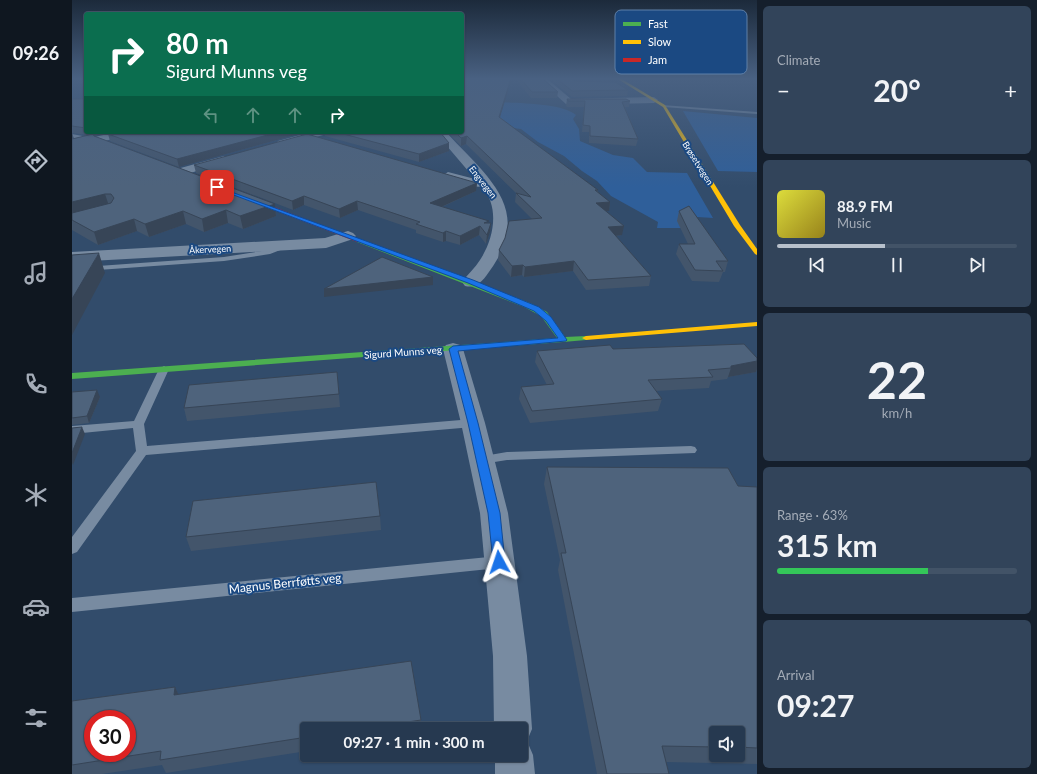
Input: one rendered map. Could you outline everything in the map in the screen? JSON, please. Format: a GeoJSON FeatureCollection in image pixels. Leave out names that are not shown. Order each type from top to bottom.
{"type":"FeatureCollection","features":[{"type":"Feature","properties":{"kind":"street","name":"Brøsetvegen"},"geometry":{"type":"LineString","coordinates":[[669,114],[737,226],[757,253]]}},
{"type":"Feature","properties":{"kind":"street"},"geometry":{"type":"LineString","coordinates":[[72,145],[102,143],[127,134]]}},
{"type":"Feature","properties":{"kind":"street","name":"Engvegen"},"geometry":{"type":"LineString","coordinates":[[442,134],[486,183],[497,198],[500,206],[501,224],[493,254],[488,264],[471,282]]}},
{"type":"Feature","properties":{"kind":"street"},"geometry":{"type":"LineString","coordinates":[[274,145],[306,136],[325,137]]}},
{"type":"Feature","properties":{"kind":"street"},"geometry":{"type":"LineString","coordinates":[[178,171],[232,157]]}},
{"type":"Feature","properties":{"kind":"street"},"geometry":{"type":"LineString","coordinates":[[178,171],[192,178]]}},
{"type":"Feature","properties":{"kind":"street"},"geometry":{"type":"LineString","coordinates":[[439,173],[470,182],[486,183]]}},
{"type":"Feature","properties":{"kind":"street"},"geometry":{"type":"LineString","coordinates":[[239,196],[471,282],[537,309],[549,319],[563,340]]}},
{"type":"Feature","properties":{"kind":"street","name":"Åkervegen"},"geometry":{"type":"LineString","coordinates":[[72,257],[326,243],[348,236]]}},
{"type":"Feature","properties":{"kind":"street","name":"Sigurd Munns veg"},"geometry":{"type":"LineString","coordinates":[[72,376],[453,349],[757,324]]}},
{"type":"Feature","properties":{"kind":"street"},"geometry":{"type":"LineString","coordinates":[[453,349],[473,423],[494,513],[510,656],[513,722]]}},
{"type":"Feature","properties":{"kind":"street"},"geometry":{"type":"LineString","coordinates":[[514,762],[515,774]]}},
{"type":"Feature","properties":{"kind":"lane"},"geometry":{"type":"LineString","coordinates":[[72,136],[102,143]]}},
{"type":"Feature","properties":{"kind":"lane"},"geometry":{"type":"LineString","coordinates":[[72,262],[79,265],[98,268],[224,259],[270,252],[286,245]]}},
{"type":"Feature","properties":{"kind":"lane"},"geometry":{"type":"LineString","coordinates":[[72,548],[142,451],[138,424],[164,369]]}},
{"type":"Feature","properties":{"kind":"lane"},"geometry":{"type":"LineString","coordinates":[[142,451],[473,423]]}},
{"type":"Feature","properties":{"kind":"lane"},"geometry":{"type":"LineString","coordinates":[[72,430],[138,424]]}},
{"type":"Feature","properties":{"kind":"lane"},"geometry":{"type":"LineString","coordinates":[[482,460],[507,456],[691,450]]}},
{"type":"Feature","properties":{"kind":"lane","name":"Magnus Berrføtts veg"},"geometry":{"type":"LineString","coordinates":[[72,604],[499,562]]}},
{"type":"Feature","properties":{"kind":"shaded area"},"geometry":{"type":"Polygon","coordinates":[[[485,114],[575,114],[576,115],[573,119],[579,129],[580,141],[613,155],[633,158],[647,172],[687,173],[713,218],[682,216],[685,228],[657,228],[658,222],[611,196],[597,181],[564,156],[538,142],[521,129],[513,128],[485,114]]]}},
{"type":"Feature","properties":{"kind":"shaded area"},"geometry":{"type":"Polygon","coordinates":[[[685,114],[716,114],[757,118],[757,172],[718,171],[685,114]]]}},
{"type":"Feature","properties":{"kind":"building"},"geometry":{"type":"Polygon","coordinates":[[[72,114],[84,114],[84,128],[72,126],[72,114]]]}},
{"type":"Feature","properties":{"kind":"building"},"geometry":{"type":"Polygon","coordinates":[[[464,114],[500,114],[499,117],[598,190],[595,190],[610,202],[596,203],[624,226],[608,227],[651,276],[588,280],[574,261],[525,267],[523,265],[512,266],[499,250],[505,238],[509,221],[542,218],[516,193],[531,197],[467,136],[461,138],[457,134],[464,134],[464,114]]]}},
{"type":"Feature","properties":{"kind":"building"},"geometry":{"type":"Polygon","coordinates":[[[584,114],[627,114],[638,139],[590,136],[590,126],[583,125],[584,114]]]}},
{"type":"Feature","properties":{"kind":"building"},"geometry":{"type":"Polygon","coordinates":[[[93,134],[94,136],[275,204],[240,216],[226,210],[202,219],[183,211],[145,224],[134,219],[94,232],[72,220],[72,213],[111,203],[114,198],[111,194],[105,194],[72,202],[72,139],[93,134]]]}},
{"type":"Feature","properties":{"kind":"building"},"geometry":{"type":"Polygon","coordinates":[[[108,134],[271,134],[177,159],[108,134]]]}},
{"type":"Feature","properties":{"kind":"building"},"geometry":{"type":"Polygon","coordinates":[[[307,134],[477,183],[430,203],[489,221],[484,223],[491,223],[487,235],[480,226],[460,236],[446,231],[443,233],[416,224],[420,222],[357,201],[339,209],[304,196],[292,201],[194,165],[307,134]]]}},
{"type":"Feature","properties":{"kind":"building"},"geometry":{"type":"Polygon","coordinates":[[[344,134],[442,134],[449,143],[419,154],[344,134]]]}},
{"type":"Feature","properties":{"kind":"building"},"geometry":{"type":"Polygon","coordinates":[[[689,206],[728,261],[716,261],[723,271],[695,270],[679,244],[695,244],[679,211],[689,206]]]}},
{"type":"Feature","properties":{"kind":"building"},"geometry":{"type":"Polygon","coordinates":[[[99,253],[72,299],[72,255],[99,253]]]}},
{"type":"Feature","properties":{"kind":"building"},"geometry":{"type":"Polygon","coordinates":[[[382,257],[433,277],[324,289],[382,257]]]}},
{"type":"Feature","properties":{"kind":"building"},"geometry":{"type":"Polygon","coordinates":[[[744,344],[757,358],[757,361],[731,366],[731,368],[708,370],[713,377],[648,380],[662,399],[532,411],[521,387],[554,384],[537,351],[610,345],[613,349],[744,344]]]}},
{"type":"Feature","properties":{"kind":"building"},"geometry":{"type":"Polygon","coordinates":[[[337,372],[339,394],[184,408],[189,385],[337,372]]]}},
{"type":"Feature","properties":{"kind":"building"},"geometry":{"type":"Polygon","coordinates":[[[97,390],[87,416],[72,418],[72,392],[97,390]]]}},
{"type":"Feature","properties":{"kind":"building"},"geometry":{"type":"Polygon","coordinates":[[[82,427],[72,453],[72,428],[82,427]]]}},
{"type":"Feature","properties":{"kind":"building"},"geometry":{"type":"Polygon","coordinates":[[[547,467],[728,468],[738,486],[757,487],[757,748],[745,747],[745,726],[709,726],[709,747],[662,746],[669,774],[607,774],[561,553],[566,553],[547,467]]]}},
{"type":"Feature","properties":{"kind":"building"},"geometry":{"type":"Polygon","coordinates":[[[376,482],[380,516],[186,537],[193,501],[376,482]]]}},
{"type":"Feature","properties":{"kind":"building"},"geometry":{"type":"Polygon","coordinates":[[[411,661],[421,720],[408,722],[300,722],[300,738],[160,760],[161,751],[136,755],[136,710],[84,710],[84,762],[91,762],[72,765],[72,701],[175,687],[174,695],[411,661]]]}},
{"type":"Feature","properties":{"kind":"traffic: fast"},"geometry":{"type":"LineString","coordinates":[[359,241],[527,305],[544,314],[563,340]]}},
{"type":"Feature","properties":{"kind":"traffic: fast"},"geometry":{"type":"LineString","coordinates":[[72,376],[586,338]]}},
{"type":"Feature","properties":{"kind":"traffic: slow"},"geometry":{"type":"LineString","coordinates":[[669,114],[737,226],[757,253]]}},
{"type":"Feature","properties":{"kind":"traffic: slow"},"geometry":{"type":"LineString","coordinates":[[586,338],[757,324]]}},
{"type":"Feature","properties":{"kind":"traffic: jam"},"geometry":{"type":"LineString","coordinates":[[247,198],[359,241]]}},
{"type":"Feature","properties":{"kind":"route"},"geometry":{"type":"LineString","coordinates":[[217,187],[471,282],[537,309],[549,319],[563,340],[453,349],[473,423],[494,513],[499,562]]}}]}
